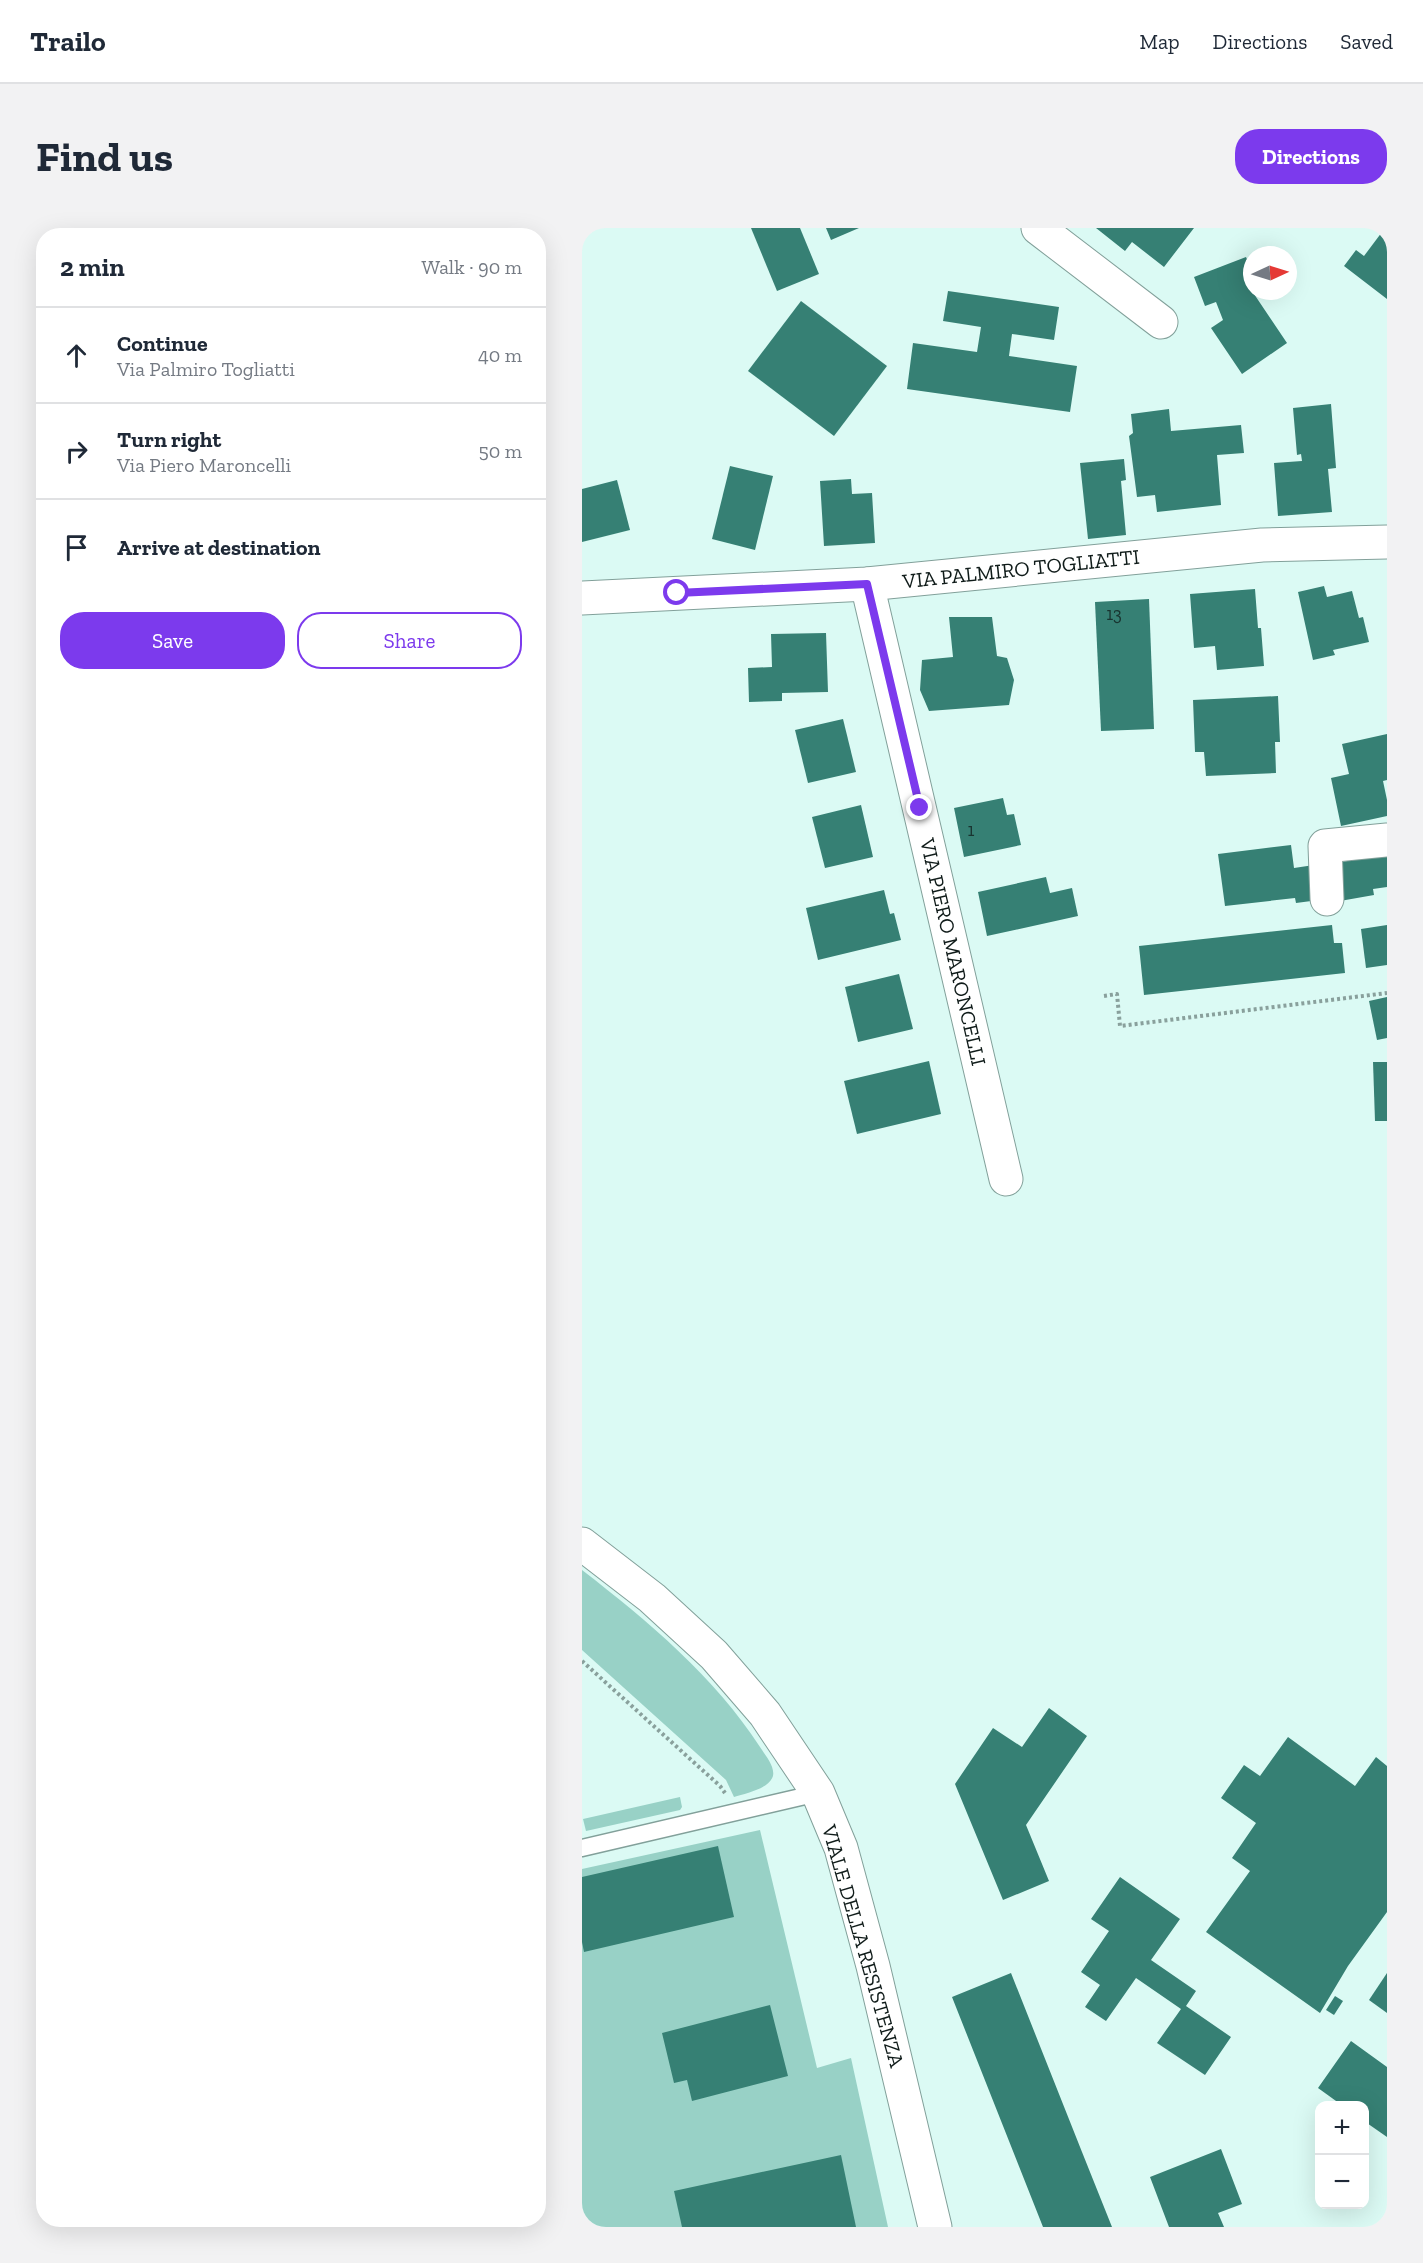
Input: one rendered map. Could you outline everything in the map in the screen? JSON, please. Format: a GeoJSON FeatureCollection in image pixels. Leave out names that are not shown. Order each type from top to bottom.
{"type":"FeatureCollection","features":[{"type":"Feature","properties":{"kind":"street"},"geometry":{"type":"LineString","coordinates":[[1038,228],[1161,322]]}},
{"type":"Feature","properties":{"kind":"street","name":"VIA PALMIRO TOGLIATTI"},"geometry":{"type":"LineString","coordinates":[[582,598],[867,584],[1262,545],[1387,542]]}},
{"type":"Feature","properties":{"kind":"street","name":"VIA PIERO MARONCELLI"},"geometry":{"type":"LineString","coordinates":[[867,584],[1006,1179]]}},
{"type":"Feature","properties":{"kind":"street"},"geometry":{"type":"LineString","coordinates":[[1327,899],[1324,846],[1387,840]]}},
{"type":"Feature","properties":{"kind":"street","name":"VIALE DELLA RESISTENZA"},"geometry":{"type":"LineString","coordinates":[[582,1544],[652,1598],[714,1655],[765,1714],[818,1793],[841,1848],[873,1966],[935,2227]]}},
{"type":"Feature","properties":{"kind":"lane"},"geometry":{"type":"LineString","coordinates":[[582,1848],[818,1793]]}},
{"type":"Feature","properties":{"kind":"path"},"geometry":{"type":"LineString","coordinates":[[1104,996],[1117,994],[1120,1026],[1387,993]]}},
{"type":"Feature","properties":{"kind":"path"},"geometry":{"type":"LineString","coordinates":[[582,1661],[720,1786],[728,1798]]}},
{"type":"Feature","properties":{"kind":"green space"},"geometry":{"type":"Polygon","coordinates":[[[582,1570],[679,1651],[722,1697],[767,1757],[773,1776],[767,1784],[734,1797],[726,1780],[582,1650],[582,1570]]]}},
{"type":"Feature","properties":{"kind":"green space"},"geometry":{"type":"Polygon","coordinates":[[[680,1797],[682,1807],[680,1810],[586,1831],[583,1819],[680,1797]]]}},
{"type":"Feature","properties":{"kind":"green space"},"geometry":{"type":"Polygon","coordinates":[[[760,1830],[817,2068],[851,2058],[888,2227],[582,2227],[582,1869],[760,1830]]]}},
{"type":"Feature","properties":{"kind":"building"},"geometry":{"type":"Polygon","coordinates":[[[751,228],[800,228],[819,274],[777,291],[751,228]]]}},
{"type":"Feature","properties":{"kind":"building"},"geometry":{"type":"Polygon","coordinates":[[[826,228],[859,228],[831,240],[826,228]]]}},
{"type":"Feature","properties":{"kind":"building"},"geometry":{"type":"Polygon","coordinates":[[[1096,228],[1194,228],[1164,267],[1132,242],[1125,251],[1096,228]]]}},
{"type":"Feature","properties":{"kind":"building"},"geometry":{"type":"Polygon","coordinates":[[[1387,228],[1387,299],[1344,266],[1356,250],[1364,256],[1387,228]]]}},
{"type":"Feature","properties":{"kind":"building"},"geometry":{"type":"Polygon","coordinates":[[[1243,258],[1243,300],[1258,300],[1287,343],[1242,374],[1211,328],[1223,320],[1216,302],[1205,306],[1194,277],[1243,258]]]}},
{"type":"Feature","properties":{"kind":"building"},"geometry":{"type":"Polygon","coordinates":[[[948,291],[1059,307],[1054,340],[1012,334],[1009,356],[1077,366],[1070,412],[907,389],[913,343],[977,352],[981,327],[943,321],[948,291]]]}},
{"type":"Feature","properties":{"kind":"building"},"geometry":{"type":"Polygon","coordinates":[[[801,301],[887,366],[834,436],[748,371],[801,301]]]}},
{"type":"Feature","properties":{"kind":"building"},"geometry":{"type":"Polygon","coordinates":[[[1331,404],[1336,468],[1328,469],[1332,512],[1278,516],[1274,463],[1302,461],[1301,454],[1297,455],[1293,408],[1331,404]]]}},
{"type":"Feature","properties":{"kind":"building"},"geometry":{"type":"Polygon","coordinates":[[[1169,409],[1171,431],[1241,425],[1244,453],[1217,455],[1221,505],[1157,512],[1155,495],[1137,497],[1129,436],[1133,433],[1131,414],[1169,409]]]}},
{"type":"Feature","properties":{"kind":"building"},"geometry":{"type":"Polygon","coordinates":[[[1124,459],[1126,480],[1121,481],[1126,535],[1088,539],[1080,463],[1124,459]]]}},
{"type":"Feature","properties":{"kind":"building"},"geometry":{"type":"Polygon","coordinates":[[[730,466],[773,476],[755,550],[712,539],[730,466]]]}},
{"type":"Feature","properties":{"kind":"building"},"geometry":{"type":"Polygon","coordinates":[[[851,479],[852,494],[872,493],[875,543],[824,546],[820,481],[851,479]]]}},
{"type":"Feature","properties":{"kind":"building"},"geometry":{"type":"Polygon","coordinates":[[[617,480],[630,530],[582,542],[582,489],[617,480]]]}},
{"type":"Feature","properties":{"kind":"building"},"geometry":{"type":"Polygon","coordinates":[[[1324,586],[1327,597],[1352,591],[1359,618],[1363,617],[1369,642],[1333,650],[1335,655],[1313,660],[1298,592],[1324,586]]]}},
{"type":"Feature","properties":{"kind":"building"},"geometry":{"type":"Polygon","coordinates":[[[1255,589],[1264,666],[1217,670],[1215,646],[1194,648],[1190,594],[1255,589]]]}},
{"type":"Feature","properties":{"kind":"building"},"geometry":{"type":"Polygon","coordinates":[[[1149,599],[1154,729],[1101,731],[1095,602],[1149,599]]]}},
{"type":"Feature","properties":{"kind":"building"},"geometry":{"type":"Polygon","coordinates":[[[949,617],[992,617],[997,656],[1007,658],[1014,680],[1009,705],[929,711],[920,690],[922,660],[953,657],[949,617]]]}},
{"type":"Feature","properties":{"kind":"building"},"geometry":{"type":"Polygon","coordinates":[[[826,633],[828,692],[782,693],[782,701],[749,702],[748,668],[772,667],[771,634],[826,633]]]}},
{"type":"Feature","properties":{"kind":"building"},"geometry":{"type":"Polygon","coordinates":[[[1278,696],[1280,742],[1275,742],[1276,773],[1206,776],[1204,752],[1195,752],[1193,700],[1278,696]]]}},
{"type":"Feature","properties":{"kind":"building"},"geometry":{"type":"Polygon","coordinates":[[[843,719],[856,772],[808,783],[795,730],[843,719]]]}},
{"type":"Feature","properties":{"kind":"building"},"geometry":{"type":"Polygon","coordinates":[[[1387,734],[1387,780],[1383,781],[1387,800],[1387,816],[1341,826],[1331,778],[1349,774],[1342,744],[1387,734]]]}},
{"type":"Feature","properties":{"kind":"building"},"geometry":{"type":"Polygon","coordinates":[[[1003,798],[1007,815],[1014,814],[1021,845],[964,857],[954,808],[1003,798]]]}},
{"type":"Feature","properties":{"kind":"building"},"geometry":{"type":"Polygon","coordinates":[[[861,805],[873,857],[825,868],[812,817],[861,805]]]}},
{"type":"Feature","properties":{"kind":"building"},"geometry":{"type":"Polygon","coordinates":[[[1291,845],[1294,868],[1314,865],[1319,900],[1296,903],[1295,898],[1225,906],[1218,854],[1291,845]]]}},
{"type":"Feature","properties":{"kind":"building"},"geometry":{"type":"Polygon","coordinates":[[[1387,855],[1387,887],[1373,889],[1374,895],[1340,901],[1334,863],[1387,855]]]}},
{"type":"Feature","properties":{"kind":"building"},"geometry":{"type":"Polygon","coordinates":[[[1046,877],[1050,893],[1072,888],[1078,916],[987,936],[978,892],[1046,877]]]}},
{"type":"Feature","properties":{"kind":"building"},"geometry":{"type":"Polygon","coordinates":[[[884,890],[890,914],[894,913],[901,940],[818,960],[806,908],[884,890]]]}},
{"type":"Feature","properties":{"kind":"building"},"geometry":{"type":"Polygon","coordinates":[[[1332,925],[1334,943],[1342,943],[1345,973],[1144,995],[1139,946],[1332,925]]]}},
{"type":"Feature","properties":{"kind":"building"},"geometry":{"type":"Polygon","coordinates":[[[1387,925],[1387,965],[1366,968],[1361,929],[1387,925]]]}},
{"type":"Feature","properties":{"kind":"building"},"geometry":{"type":"Polygon","coordinates":[[[899,974],[913,1029],[858,1042],[845,987],[899,974]]]}},
{"type":"Feature","properties":{"kind":"building"},"geometry":{"type":"Polygon","coordinates":[[[1387,997],[1387,1038],[1377,1040],[1369,1001],[1387,997]]]}},
{"type":"Feature","properties":{"kind":"building"},"geometry":{"type":"Polygon","coordinates":[[[929,1061],[941,1114],[857,1134],[844,1081],[929,1061]]]}},
{"type":"Feature","properties":{"kind":"building"},"geometry":{"type":"Polygon","coordinates":[[[1373,1062],[1387,1062],[1387,1121],[1375,1121],[1373,1062]]]}},
{"type":"Feature","properties":{"kind":"building"},"geometry":{"type":"Polygon","coordinates":[[[1049,1708],[1087,1736],[1026,1825],[1049,1881],[1003,1900],[955,1784],[993,1728],[1022,1747],[1049,1708]]]}},
{"type":"Feature","properties":{"kind":"building"},"geometry":{"type":"Polygon","coordinates":[[[1288,1737],[1355,1786],[1376,1757],[1387,1766],[1387,1912],[1348,1966],[1320,2013],[1206,1932],[1250,1871],[1232,1858],[1256,1823],[1221,1798],[1244,1765],[1260,1776],[1288,1737]]]}},
{"type":"Feature","properties":{"kind":"building"},"geometry":{"type":"Polygon","coordinates":[[[718,1846],[734,1917],[584,1952],[582,1877],[718,1846]]]}},
{"type":"Feature","properties":{"kind":"building"},"geometry":{"type":"Polygon","coordinates":[[[1120,1877],[1180,1919],[1151,1960],[1196,1991],[1186,2006],[1231,2037],[1205,2075],[1157,2043],[1181,2009],[1136,1978],[1106,2021],[1085,2007],[1100,1985],[1081,1972],[1109,1931],[1091,1919],[1120,1877]]]}},
{"type":"Feature","properties":{"kind":"building"},"geometry":{"type":"Polygon","coordinates":[[[1011,1973],[1112,2227],[1043,2227],[952,1997],[1011,1973]]]}},
{"type":"Feature","properties":{"kind":"building"},"geometry":{"type":"Polygon","coordinates":[[[1387,1973],[1387,2013],[1369,2000],[1387,1973]]]}},
{"type":"Feature","properties":{"kind":"building"},"geometry":{"type":"Polygon","coordinates":[[[1335,1996],[1343,2001],[1334,2015],[1326,2010],[1335,1996]]]}},
{"type":"Feature","properties":{"kind":"building"},"geometry":{"type":"Polygon","coordinates":[[[770,2005],[788,2076],[692,2101],[687,2080],[674,2083],[662,2033],[770,2005]]]}},
{"type":"Feature","properties":{"kind":"building"},"geometry":{"type":"Polygon","coordinates":[[[1351,2041],[1387,2067],[1387,2137],[1369,2124],[1369,2101],[1336,2101],[1318,2088],[1351,2041]]]}},
{"type":"Feature","properties":{"kind":"building"},"geometry":{"type":"Polygon","coordinates":[[[1221,2149],[1242,2204],[1218,2213],[1224,2227],[1169,2227],[1150,2177],[1221,2149]]]}},
{"type":"Feature","properties":{"kind":"building"},"geometry":{"type":"Polygon","coordinates":[[[841,2155],[856,2227],[682,2227],[674,2191],[841,2155]]]}},
{"type":"Feature","properties":{"kind":"route"},"geometry":{"type":"LineString","coordinates":[[677,593],[867,584],[920,808]]}}]}
